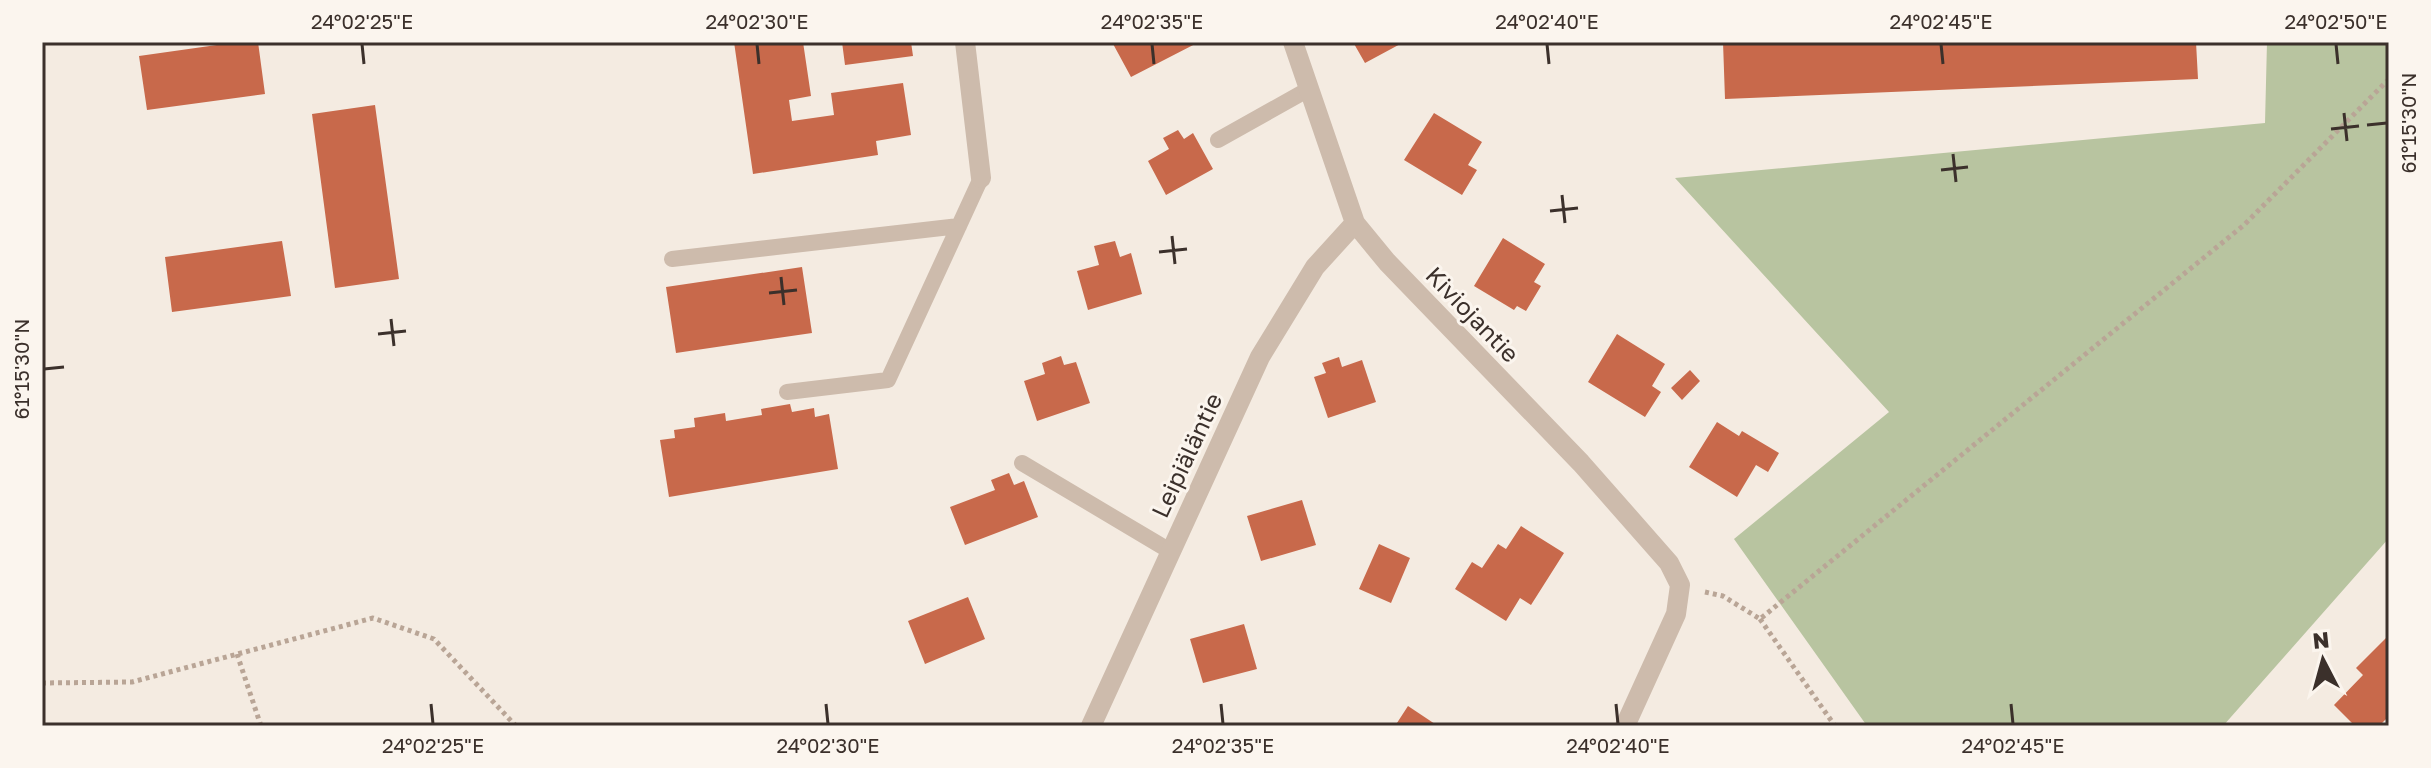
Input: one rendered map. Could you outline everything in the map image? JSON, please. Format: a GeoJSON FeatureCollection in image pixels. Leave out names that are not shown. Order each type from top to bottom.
{"type":"FeatureCollection","features":[{"type":"Feature","properties":{"kind":"street"},"geometry":{"type":"LineString","coordinates":[[965,42],[981,178]]}},
{"type":"Feature","properties":{"kind":"street","name":"Kiviojantie"},"geometry":{"type":"LineString","coordinates":[[1293,42],[1355,223],[1387,262],[1581,463],[1669,563],[1680,585]]}},
{"type":"Feature","properties":{"kind":"street","name":"Leipiäläntie"},"geometry":{"type":"LineString","coordinates":[[1091,726],[1260,357],[1315,267],[1355,223]]}},
{"type":"Feature","properties":{"kind":"street"},"geometry":{"type":"LineString","coordinates":[[1625,726],[1676,614],[1680,585]]}},
{"type":"Feature","properties":{"kind":"lane"},"geometry":{"type":"LineString","coordinates":[[1218,140],[1309,89]]}},
{"type":"Feature","properties":{"kind":"lane"},"geometry":{"type":"LineString","coordinates":[[787,392],[888,380],[981,178]]}},
{"type":"Feature","properties":{"kind":"lane"},"geometry":{"type":"LineString","coordinates":[[672,259],[959,226]]}},
{"type":"Feature","properties":{"kind":"lane"},"geometry":{"type":"LineString","coordinates":[[1022,463],[1170,551]]}},
{"type":"Feature","properties":{"kind":"path"},"geometry":{"type":"LineString","coordinates":[[1760,619],[2244,225],[2389,79]]}},
{"type":"Feature","properties":{"kind":"path"},"geometry":{"type":"LineString","coordinates":[[1680,585],[1723,596],[1760,619],[1835,726]]}},
{"type":"Feature","properties":{"kind":"path"},"geometry":{"type":"LineString","coordinates":[[42,683],[132,682],[373,618],[434,639],[516,726]]}},
{"type":"Feature","properties":{"kind":"path"},"geometry":{"type":"LineString","coordinates":[[237,654],[261,726]]}},
{"type":"Feature","properties":{"kind":"green space"},"geometry":{"type":"Polygon","coordinates":[[[2267,42],[2389,42],[2389,538],[2223,726],[1867,726],[1734,539],[1889,412],[1675,178],[2265,123],[2267,42]]]}},
{"type":"Feature","properties":{"kind":"building"},"geometry":{"type":"Polygon","coordinates":[[[258,42],[265,94],[147,110],[139,56],[258,42]]]}},
{"type":"Feature","properties":{"kind":"building"},"geometry":{"type":"Polygon","coordinates":[[[734,42],[803,42],[811,96],[789,100],[792,121],[834,115],[831,93],[903,83],[911,135],[876,141],[878,155],[753,174],[734,42]]]}},
{"type":"Feature","properties":{"kind":"building"},"geometry":{"type":"Polygon","coordinates":[[[842,42],[911,42],[913,56],[845,65],[842,42]]]}},
{"type":"Feature","properties":{"kind":"building"},"geometry":{"type":"Polygon","coordinates":[[[1112,42],[1199,42],[1131,77],[1112,42]]]}},
{"type":"Feature","properties":{"kind":"building"},"geometry":{"type":"Polygon","coordinates":[[[1353,42],[1404,42],[1365,63],[1353,42]]]}},
{"type":"Feature","properties":{"kind":"building"},"geometry":{"type":"Polygon","coordinates":[[[1723,42],[1951,42],[1951,45],[1961,42],[2196,42],[2198,79],[1725,99],[1723,42]]]}},
{"type":"Feature","properties":{"kind":"building"},"geometry":{"type":"Polygon","coordinates":[[[375,105],[399,279],[335,288],[312,114],[375,105]]]}},
{"type":"Feature","properties":{"kind":"building"},"geometry":{"type":"Polygon","coordinates":[[[1434,113],[1482,142],[1468,165],[1477,170],[1462,195],[1404,160],[1434,113]]]}},
{"type":"Feature","properties":{"kind":"building"},"geometry":{"type":"Polygon","coordinates":[[[1178,130],[1184,139],[1193,133],[1213,169],[1166,195],[1148,161],[1169,149],[1163,138],[1178,130]]]}},
{"type":"Feature","properties":{"kind":"building"},"geometry":{"type":"Polygon","coordinates":[[[1503,238],[1545,264],[1534,282],[1541,286],[1526,311],[1517,306],[1514,310],[1474,286],[1503,238]]]}},
{"type":"Feature","properties":{"kind":"building"},"geometry":{"type":"Polygon","coordinates":[[[282,241],[291,296],[172,312],[165,257],[282,241]]]}},
{"type":"Feature","properties":{"kind":"building"},"geometry":{"type":"Polygon","coordinates":[[[1115,241],[1120,257],[1131,253],[1142,294],[1088,310],[1077,271],[1099,265],[1094,246],[1115,241]]]}},
{"type":"Feature","properties":{"kind":"building"},"geometry":{"type":"Polygon","coordinates":[[[802,267],[812,333],[676,353],[666,287],[802,267]]]}},
{"type":"Feature","properties":{"kind":"building"},"geometry":{"type":"Polygon","coordinates":[[[1617,334],[1665,364],[1652,386],[1661,392],[1645,417],[1588,382],[1617,334]]]}},
{"type":"Feature","properties":{"kind":"building"},"geometry":{"type":"Polygon","coordinates":[[[1061,356],[1064,365],[1076,362],[1090,403],[1037,421],[1024,381],[1045,374],[1042,363],[1061,356]]]}},
{"type":"Feature","properties":{"kind":"building"},"geometry":{"type":"Polygon","coordinates":[[[1339,357],[1342,367],[1362,360],[1376,402],[1328,418],[1314,377],[1326,373],[1322,363],[1339,357]]]}},
{"type":"Feature","properties":{"kind":"building"},"geometry":{"type":"Polygon","coordinates":[[[1690,370],[1700,381],[1682,400],[1671,388],[1690,370]]]}},
{"type":"Feature","properties":{"kind":"building"},"geometry":{"type":"Polygon","coordinates":[[[790,404],[792,412],[814,408],[815,417],[829,414],[838,469],[669,497],[660,440],[675,438],[674,430],[695,427],[694,418],[725,413],[726,421],[762,415],[761,409],[790,404]]]}},
{"type":"Feature","properties":{"kind":"building"},"geometry":{"type":"Polygon","coordinates":[[[1717,422],[1739,436],[1742,431],[1779,453],[1768,472],[1756,465],[1737,497],[1689,467],[1717,422]]]}},
{"type":"Feature","properties":{"kind":"building"},"geometry":{"type":"Polygon","coordinates":[[[1009,473],[1014,485],[1024,481],[1038,517],[965,545],[950,507],[995,490],[991,480],[1009,473]]]}},
{"type":"Feature","properties":{"kind":"building"},"geometry":{"type":"Polygon","coordinates":[[[1302,500],[1316,545],[1261,561],[1247,516],[1302,500]]]}},
{"type":"Feature","properties":{"kind":"building"},"geometry":{"type":"Polygon","coordinates":[[[1521,526],[1564,553],[1531,605],[1520,598],[1506,621],[1455,589],[1472,562],[1482,568],[1498,544],[1506,549],[1521,526]]]}},
{"type":"Feature","properties":{"kind":"building"},"geometry":{"type":"Polygon","coordinates":[[[1379,544],[1410,558],[1391,603],[1359,589],[1379,544]]]}},
{"type":"Feature","properties":{"kind":"building"},"geometry":{"type":"Polygon","coordinates":[[[968,597],[985,639],[925,664],[908,621],[968,597]]]}},
{"type":"Feature","properties":{"kind":"building"},"geometry":{"type":"Polygon","coordinates":[[[1244,624],[1257,669],[1203,683],[1190,639],[1244,624]]]}},
{"type":"Feature","properties":{"kind":"building"},"geometry":{"type":"Polygon","coordinates":[[[2389,635],[2389,716],[2379,726],[2355,726],[2334,705],[2363,675],[2356,668],[2389,635]]]}},
{"type":"Feature","properties":{"kind":"building"},"geometry":{"type":"Polygon","coordinates":[[[1408,706],[1438,726],[1395,726],[1408,706]]]}}]}
